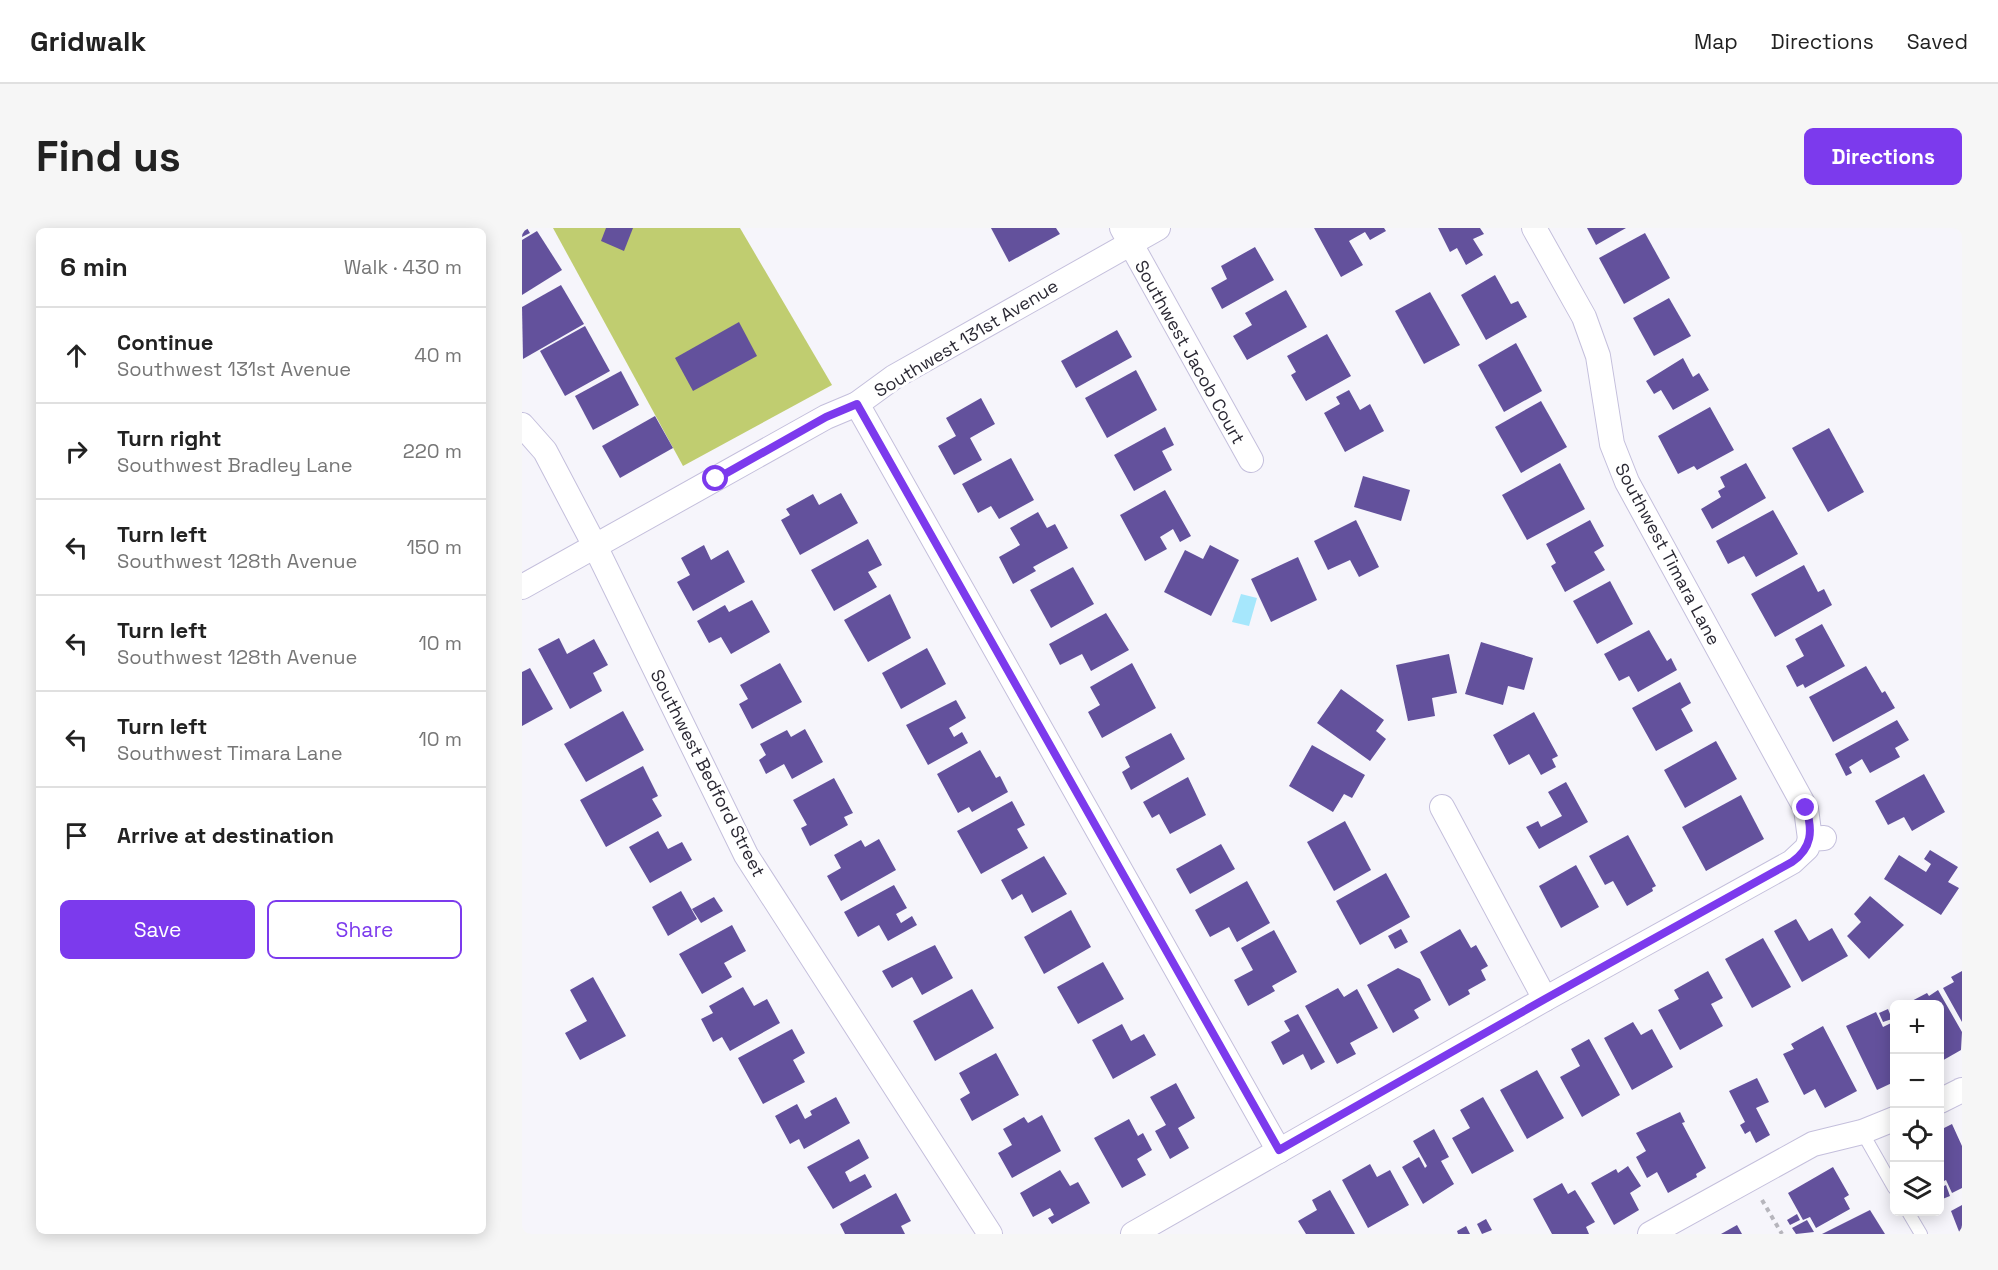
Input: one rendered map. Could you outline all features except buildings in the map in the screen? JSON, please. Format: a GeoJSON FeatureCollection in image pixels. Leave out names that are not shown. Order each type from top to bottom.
{"type":"FeatureCollection","features":[{"type":"Feature","properties":{"kind":"street","name":"Southwest 131st Avenue"},"geometry":{"type":"LineString","coordinates":[[522,587],[826,417],[857,404],[894,377],[1126,235],[1158,228]]}},
{"type":"Feature","properties":{"kind":"street","name":"Southwest Timara Lane"},"geometry":{"type":"LineString","coordinates":[[1534,228],[1584,317],[1598,356],[1612,444],[1627,482],[1806,808],[1817,839],[1792,862],[1545,999]]}},
{"type":"Feature","properties":{"kind":"street","name":"Southwest Jacob Court"},"geometry":{"type":"LineString","coordinates":[[1126,235],[1251,460]]}},
{"type":"Feature","properties":{"kind":"street"},"geometry":{"type":"LineString","coordinates":[[857,404],[1279,1150]]}},
{"type":"Feature","properties":{"kind":"street","name":"Southwest Bedford Street"},"geometry":{"type":"LineString","coordinates":[[522,425],[545,452],[595,546],[746,855],[990,1234]]}},
{"type":"Feature","properties":{"kind":"street"},"geometry":{"type":"LineString","coordinates":[[1133,1234],[1545,999],[1442,807]]}},
{"type":"Feature","properties":{"kind":"street"},"geometry":{"type":"LineString","coordinates":[[1944,1099],[1962,1090]]}},
{"type":"Feature","properties":{"kind":"street"},"geometry":{"type":"LineString","coordinates":[[1650,1234],[1813,1144],[1862,1132],[1890,1121]]}},
{"type":"Feature","properties":{"kind":"lane"},"geometry":{"type":"LineString","coordinates":[[1862,1132],[1890,1181]]}},
{"type":"Feature","properties":{"kind":"lane"},"geometry":{"type":"LineString","coordinates":[[1910,1216],[1921,1234]]}},
{"type":"Feature","properties":{"kind":"path"},"geometry":{"type":"LineString","coordinates":[[1749,1179],[1782,1234]]}},
{"type":"Feature","properties":{"kind":"green space"},"geometry":{"type":"Polygon","coordinates":[[[553,228],[740,228],[832,385],[683,466],[553,228]]]}},
{"type":"Feature","properties":{"kind":"water"},"geometry":{"type":"Polygon","coordinates":[[[1241,594],[1257,598],[1249,626],[1232,622],[1241,594]]]}},
{"type":"Feature","properties":{"kind":"route"},"geometry":{"type":"LineString","coordinates":[[716,479],[826,417],[857,404],[1279,1150],[1792,862],[1802,855],[1810,839],[1806,808]]}}]}
